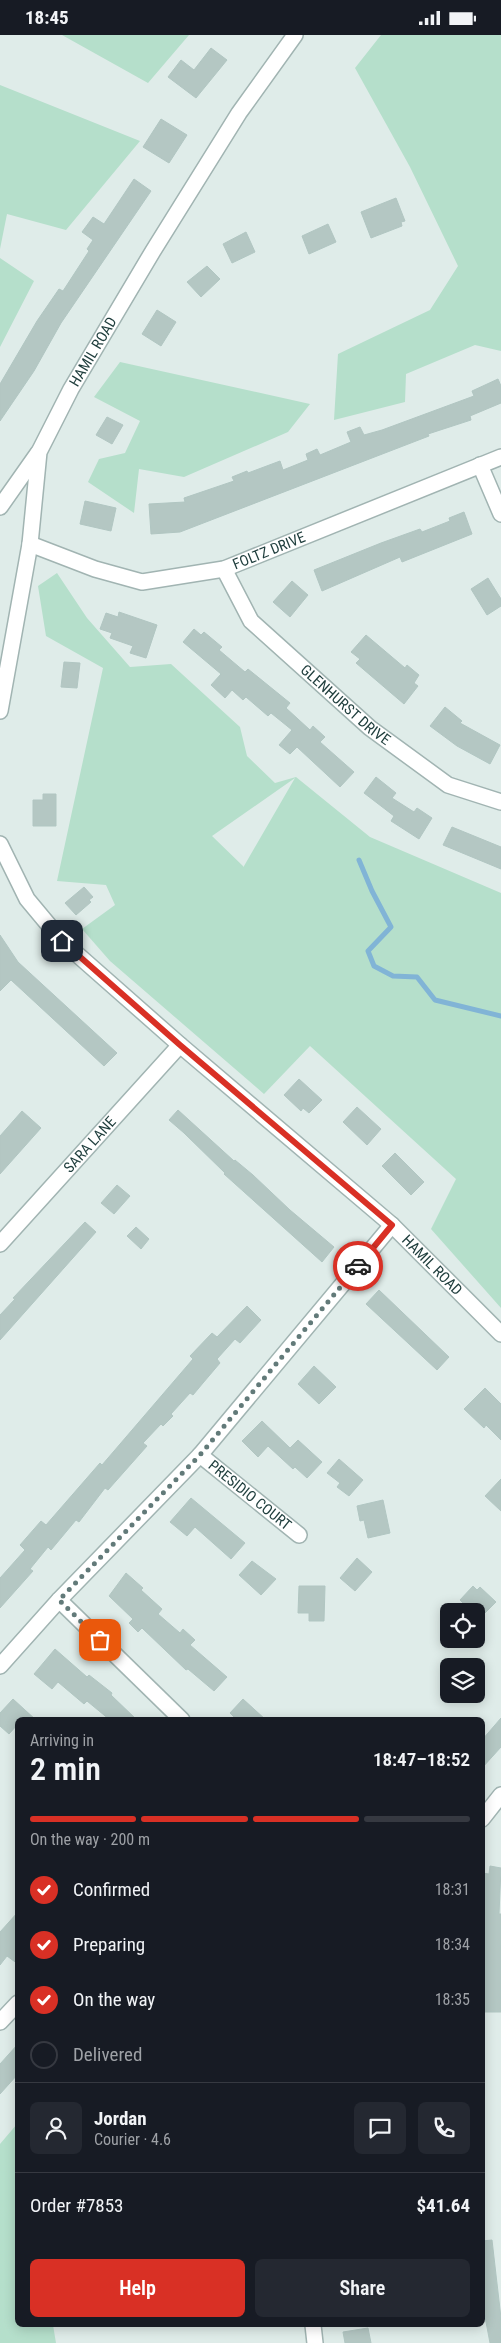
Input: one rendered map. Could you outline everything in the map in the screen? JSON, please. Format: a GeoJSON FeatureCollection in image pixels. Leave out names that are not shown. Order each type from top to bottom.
{"type":"FeatureCollection","features":[{"type":"Feature","properties":{"kind":"street","name":"HAMIL ROAD"},"geometry":{"type":"LineString","coordinates":[[0,711],[30,544],[39,452],[71,389],[153,251],[239,113],[295,35]]}},
{"type":"Feature","properties":{"kind":"street"},"geometry":{"type":"LineString","coordinates":[[0,507],[39,452]]}},
{"type":"Feature","properties":{"kind":"street","name":"FOLTZ DRIVE"},"geometry":{"type":"LineString","coordinates":[[30,544],[95,569],[142,582],[224,569],[501,457]]}},
{"type":"Feature","properties":{"kind":"street"},"geometry":{"type":"LineString","coordinates":[[480,465],[501,514]]}},
{"type":"Feature","properties":{"kind":"street","name":"GLENHURST DRIVE"},"geometry":{"type":"LineString","coordinates":[[224,569],[251,621],[370,728],[448,785],[501,802]]}},
{"type":"Feature","properties":{"kind":"street","name":"HAMIL ROAD"},"geometry":{"type":"LineString","coordinates":[[0,844],[27,899],[62,941],[180,1045],[392,1225],[501,1334]]}},
{"type":"Feature","properties":{"kind":"street","name":"SARA LANE"},"geometry":{"type":"LineString","coordinates":[[0,1244],[180,1045]]}},
{"type":"Feature","properties":{"kind":"street"},"geometry":{"type":"LineString","coordinates":[[0,1666],[59,1600],[200,1455],[392,1225]]}},
{"type":"Feature","properties":{"kind":"street","name":"PRESIDIO COURT"},"geometry":{"type":"LineString","coordinates":[[200,1455],[299,1535]]}},
{"type":"Feature","properties":{"kind":"street"},"geometry":{"type":"LineString","coordinates":[[59,1600],[179,1717]]}},
{"type":"Feature","properties":{"kind":"street"},"geometry":{"type":"LineString","coordinates":[[485,1815],[501,1795]]}},
{"type":"Feature","properties":{"kind":"street"},"geometry":{"type":"LineString","coordinates":[[0,2022],[15,2006]]}},
{"type":"Feature","properties":{"kind":"street"},"geometry":{"type":"LineString","coordinates":[[313,2327],[315,2343]]}},
{"type":"Feature","properties":{"kind":"green space"},"geometry":{"type":"Polygon","coordinates":[[[62,35],[189,35],[148,83],[62,35]]]}},
{"type":"Feature","properties":{"kind":"green space"},"geometry":{"type":"Polygon","coordinates":[[[381,35],[501,35],[501,351],[475,345],[406,374],[405,402],[334,420],[338,354],[430,310],[458,266],[410,167],[355,68],[381,35]]]}},
{"type":"Feature","properties":{"kind":"green space"},"geometry":{"type":"Polygon","coordinates":[[[0,85],[140,141],[66,230],[7,214],[0,249],[0,85]]]}},
{"type":"Feature","properties":{"kind":"green space"},"geometry":{"type":"Polygon","coordinates":[[[0,258],[34,281],[0,347],[0,258]]]}},
{"type":"Feature","properties":{"kind":"green space"},"geometry":{"type":"Polygon","coordinates":[[[120,362],[310,404],[288,432],[184,477],[139,469],[134,513],[88,482],[99,459],[125,453],[140,421],[94,397],[120,362]]]}},
{"type":"Feature","properties":{"kind":"green space"},"geometry":{"type":"Polygon","coordinates":[[[57,573],[87,618],[130,667],[171,664],[240,727],[247,756],[275,783],[296,777],[370,837],[501,893],[501,1308],[431,1229],[456,1179],[310,1046],[264,1094],[110,961],[82,929],[115,905],[106,885],[57,881],[103,668],[46,636],[38,586],[57,573]],[[295,778],[212,836],[244,866],[295,778]]]}},
{"type":"Feature","properties":{"kind":"green space"},"geometry":{"type":"Polygon","coordinates":[[[15,2126],[15,2327],[53,2327],[56,2343],[0,2343],[0,2144],[15,2126]]]}},
{"type":"Feature","properties":{"kind":"building"},"geometry":{"type":"Polygon","coordinates":[[[211,48],[227,60],[196,98],[168,77],[181,60],[194,70],[211,48]]]}},
{"type":"Feature","properties":{"kind":"building"},"geometry":{"type":"Polygon","coordinates":[[[161,119],[187,135],[169,163],[143,147],[161,119]]]}},
{"type":"Feature","properties":{"kind":"building"},"geometry":{"type":"Polygon","coordinates":[[[134,179],[151,191],[61,323],[34,371],[0,421],[0,384],[37,321],[59,289],[63,291],[89,251],[87,249],[93,240],[82,232],[93,217],[104,224],[134,179]]]}},
{"type":"Feature","properties":{"kind":"building"},"geometry":{"type":"Polygon","coordinates":[[[396,198],[405,221],[401,222],[402,226],[371,238],[361,212],[396,198]]]}},
{"type":"Feature","properties":{"kind":"building"},"geometry":{"type":"Polygon","coordinates":[[[328,224],[336,242],[309,254],[302,236],[328,224]]]}},
{"type":"Feature","properties":{"kind":"building"},"geometry":{"type":"Polygon","coordinates":[[[246,232],[255,252],[232,263],[223,244],[246,232]]]}},
{"type":"Feature","properties":{"kind":"building"},"geometry":{"type":"Polygon","coordinates":[[[207,266],[220,279],[201,297],[187,282],[207,266]]]}},
{"type":"Feature","properties":{"kind":"building"},"geometry":{"type":"Polygon","coordinates":[[[157,310],[176,322],[161,346],[142,334],[157,310]]]}},
{"type":"Feature","properties":{"kind":"building"},"geometry":{"type":"Polygon","coordinates":[[[498,379],[501,386],[501,403],[470,416],[471,420],[428,434],[429,436],[180,532],[151,534],[149,504],[185,502],[184,498],[234,481],[232,477],[280,461],[283,470],[308,460],[306,454],[317,449],[320,455],[351,442],[347,432],[360,427],[364,435],[382,430],[474,396],[472,391],[498,379]]]}},
{"type":"Feature","properties":{"kind":"building"},"geometry":{"type":"Polygon","coordinates":[[[107,417],[123,425],[112,444],[96,435],[107,417]]]}},
{"type":"Feature","properties":{"kind":"building"},"geometry":{"type":"Polygon","coordinates":[[[85,501],[116,508],[111,531],[80,524],[85,501]]]}},
{"type":"Feature","properties":{"kind":"building"},"geometry":{"type":"Polygon","coordinates":[[[464,512],[472,534],[402,562],[400,557],[322,591],[314,570],[420,529],[422,532],[450,521],[449,518],[464,512]]]}},
{"type":"Feature","properties":{"kind":"building"},"geometry":{"type":"Polygon","coordinates":[[[488,578],[501,599],[501,606],[487,615],[471,589],[488,578]]]}},
{"type":"Feature","properties":{"kind":"building"},"geometry":{"type":"Polygon","coordinates":[[[292,581],[308,595],[290,617],[273,602],[292,581]]]}},
{"type":"Feature","properties":{"kind":"building"},"geometry":{"type":"Polygon","coordinates":[[[119,612],[157,625],[146,658],[130,653],[133,646],[110,638],[112,633],[100,629],[106,613],[118,617],[119,612]]]}},
{"type":"Feature","properties":{"kind":"building"},"geometry":{"type":"Polygon","coordinates":[[[194,629],[201,635],[204,632],[222,647],[219,650],[245,672],[248,669],[290,703],[286,708],[310,730],[313,726],[325,737],[320,742],[354,772],[340,787],[297,747],[290,754],[279,745],[292,730],[271,713],[268,716],[246,697],[243,700],[232,690],[225,698],[211,685],[221,674],[183,642],[194,629]]]}},
{"type":"Feature","properties":{"kind":"building"},"geometry":{"type":"Polygon","coordinates":[[[366,635],[405,668],[407,665],[419,675],[414,683],[418,686],[404,704],[356,663],[360,659],[351,652],[366,635]]]}},
{"type":"Feature","properties":{"kind":"building"},"geometry":{"type":"Polygon","coordinates":[[[64,662],[80,663],[77,688],[61,687],[64,662]]]}},
{"type":"Feature","properties":{"kind":"building"},"geometry":{"type":"Polygon","coordinates":[[[445,707],[462,721],[460,723],[500,745],[490,764],[457,746],[430,726],[445,707]]]}},
{"type":"Feature","properties":{"kind":"building"},"geometry":{"type":"Polygon","coordinates":[[[376,777],[396,793],[392,798],[414,812],[417,808],[432,818],[419,839],[391,821],[394,816],[364,793],[376,777]]]}},
{"type":"Feature","properties":{"kind":"building"},"geometry":{"type":"Polygon","coordinates":[[[43,794],[56,794],[56,826],[33,826],[33,800],[43,800],[43,794]]]}},
{"type":"Feature","properties":{"kind":"building"},"geometry":{"type":"Polygon","coordinates":[[[452,827],[501,847],[501,869],[443,845],[452,827]]]}},
{"type":"Feature","properties":{"kind":"building"},"geometry":{"type":"Polygon","coordinates":[[[84,887],[93,897],[89,900],[91,902],[76,915],[65,903],[84,887]]]}},
{"type":"Feature","properties":{"kind":"building"},"geometry":{"type":"Polygon","coordinates":[[[0,935],[18,962],[117,1053],[104,1066],[11,980],[0,991],[0,935]]]}},
{"type":"Feature","properties":{"kind":"building"},"geometry":{"type":"Polygon","coordinates":[[[299,1079],[322,1100],[309,1113],[303,1108],[301,1111],[284,1095],[299,1079]]]}},
{"type":"Feature","properties":{"kind":"building"},"geometry":{"type":"Polygon","coordinates":[[[357,1107],[381,1129],[367,1145],[343,1122],[357,1107]]]}},
{"type":"Feature","properties":{"kind":"building"},"geometry":{"type":"Polygon","coordinates":[[[178,1110],[334,1247],[322,1262],[224,1174],[169,1120],[178,1110]]]}},
{"type":"Feature","properties":{"kind":"building"},"geometry":{"type":"Polygon","coordinates":[[[22,1111],[41,1128],[0,1174],[0,1136],[22,1111]]]}},
{"type":"Feature","properties":{"kind":"building"},"geometry":{"type":"Polygon","coordinates":[[[395,1153],[424,1182],[411,1195],[382,1166],[395,1153]]]}},
{"type":"Feature","properties":{"kind":"building"},"geometry":{"type":"Polygon","coordinates":[[[117,1185],[130,1196],[114,1214],[101,1203],[117,1185]]]}},
{"type":"Feature","properties":{"kind":"building"},"geometry":{"type":"Polygon","coordinates":[[[85,1222],[96,1232],[0,1340],[0,1315],[15,1299],[13,1298],[85,1222]]]}},
{"type":"Feature","properties":{"kind":"building"},"geometry":{"type":"Polygon","coordinates":[[[136,1227],[149,1239],[141,1249],[127,1236],[136,1227]]]}},
{"type":"Feature","properties":{"kind":"building"},"geometry":{"type":"Polygon","coordinates":[[[379,1290],[449,1357],[437,1370],[366,1304],[379,1290]]]}},
{"type":"Feature","properties":{"kind":"building"},"geometry":{"type":"Polygon","coordinates":[[[247,1306],[261,1320],[240,1343],[235,1339],[217,1359],[220,1363],[193,1395],[190,1393],[171,1414],[173,1416],[163,1426],[161,1424],[143,1443],[147,1446],[108,1490],[105,1488],[79,1522],[76,1520],[51,1550],[48,1547],[30,1569],[33,1571],[0,1608],[0,1578],[25,1550],[20,1545],[41,1521],[46,1525],[100,1463],[102,1465],[193,1359],[190,1356],[212,1333],[217,1337],[247,1306]]]}},
{"type":"Feature","properties":{"kind":"building"},"geometry":{"type":"Polygon","coordinates":[[[314,1366],[336,1387],[319,1404],[298,1384],[314,1366]]]}},
{"type":"Feature","properties":{"kind":"building"},"geometry":{"type":"Polygon","coordinates":[[[485,1388],[501,1404],[501,1440],[486,1425],[484,1428],[464,1409],[485,1388]]]}},
{"type":"Feature","properties":{"kind":"building"},"geometry":{"type":"Polygon","coordinates":[[[262,1421],[290,1448],[298,1440],[322,1462],[307,1478],[295,1467],[293,1469],[268,1446],[258,1457],[242,1441],[262,1421]]]}},
{"type":"Feature","properties":{"kind":"building"},"geometry":{"type":"Polygon","coordinates":[[[339,1459],[363,1480],[349,1496],[337,1487],[340,1483],[327,1473],[339,1459]]]}},
{"type":"Feature","properties":{"kind":"building"},"geometry":{"type":"Polygon","coordinates":[[[501,1479],[501,1511],[485,1496],[501,1479]]]}},
{"type":"Feature","properties":{"kind":"building"},"geometry":{"type":"Polygon","coordinates":[[[191,1498],[245,1543],[231,1559],[195,1527],[187,1536],[170,1522],[191,1498]]]}},
{"type":"Feature","properties":{"kind":"building"},"geometry":{"type":"Polygon","coordinates":[[[383,1500],[390,1533],[368,1538],[364,1520],[360,1521],[357,1506],[383,1500]]]}},
{"type":"Feature","properties":{"kind":"building"},"geometry":{"type":"Polygon","coordinates":[[[357,1558],[372,1572],[355,1591],[340,1578],[357,1558]]]}},
{"type":"Feature","properties":{"kind":"building"},"geometry":{"type":"Polygon","coordinates":[[[252,1561],[276,1579],[261,1595],[239,1575],[252,1561]]]}},
{"type":"Feature","properties":{"kind":"building"},"geometry":{"type":"Polygon","coordinates":[[[126,1573],[162,1609],[158,1614],[180,1633],[183,1629],[195,1640],[190,1645],[227,1677],[214,1691],[188,1669],[186,1670],[142,1628],[138,1632],[129,1623],[133,1619],[109,1596],[126,1573]]]}},
{"type":"Feature","properties":{"kind":"building"},"geometry":{"type":"Polygon","coordinates":[[[299,1586],[325,1586],[324,1621],[309,1621],[309,1613],[298,1613],[299,1586]]]}},
{"type":"Feature","properties":{"kind":"building"},"geometry":{"type":"Polygon","coordinates":[[[473,1586],[477,1590],[480,1587],[496,1602],[485,1613],[485,1603],[463,1603],[460,1600],[473,1586]]]}},
{"type":"Feature","properties":{"kind":"building"},"geometry":{"type":"Polygon","coordinates":[[[55,1649],[87,1677],[89,1675],[112,1693],[111,1695],[134,1717],[106,1717],[87,1701],[84,1704],[58,1682],[52,1689],[34,1674],[55,1649]]]}},
{"type":"Feature","properties":{"kind":"building"},"geometry":{"type":"Polygon","coordinates":[[[13,1699],[33,1717],[15,1717],[15,1727],[9,1734],[0,1726],[0,1713],[13,1699]]]}},
{"type":"Feature","properties":{"kind":"building"},"geometry":{"type":"Polygon","coordinates":[[[243,1699],[263,1717],[234,1717],[230,1713],[243,1699]]]}},
{"type":"Feature","properties":{"kind":"building"},"geometry":{"type":"Polygon","coordinates":[[[501,1718],[501,1747],[485,1765],[485,1737],[501,1718]]]}},
{"type":"Feature","properties":{"kind":"building"},"geometry":{"type":"Polygon","coordinates":[[[490,1866],[501,1868],[499,1914],[501,1914],[501,2012],[485,2012],[485,1873],[489,1874],[490,1866]]]}},
{"type":"Feature","properties":{"kind":"building"},"geometry":{"type":"Polygon","coordinates":[[[15,1915],[15,1962],[7,1956],[0,1965],[0,1932],[15,1915]]]}},
{"type":"Feature","properties":{"kind":"building"},"geometry":{"type":"Polygon","coordinates":[[[15,2047],[15,2077],[0,2094],[0,2064],[15,2047]]]}},
{"type":"Feature","properties":{"kind":"building"},"geometry":{"type":"Polygon","coordinates":[[[492,2240],[501,2318],[501,2343],[490,2343],[485,2317],[485,2241],[492,2240]]]}},
{"type":"Feature","properties":{"kind":"building"},"geometry":{"type":"Polygon","coordinates":[[[368,2328],[371,2343],[345,2343],[343,2332],[368,2328]]]}},
{"type":"Feature","properties":{"kind":"waterway"},"geometry":{"type":"LineString","coordinates":[[359,860],[372,891],[391,927],[368,951],[374,966],[393,976],[417,977],[435,1000],[501,1016]]}},
{"type":"Feature","properties":{"kind":"way so far"},"geometry":{"type":"LineString","coordinates":[[100,1640],[59,1600],[200,1455],[358,1266]]}},
{"type":"Feature","properties":{"kind":"route"},"geometry":{"type":"LineString","coordinates":[[62,941],[180,1045],[392,1225],[358,1266]]}}]}
